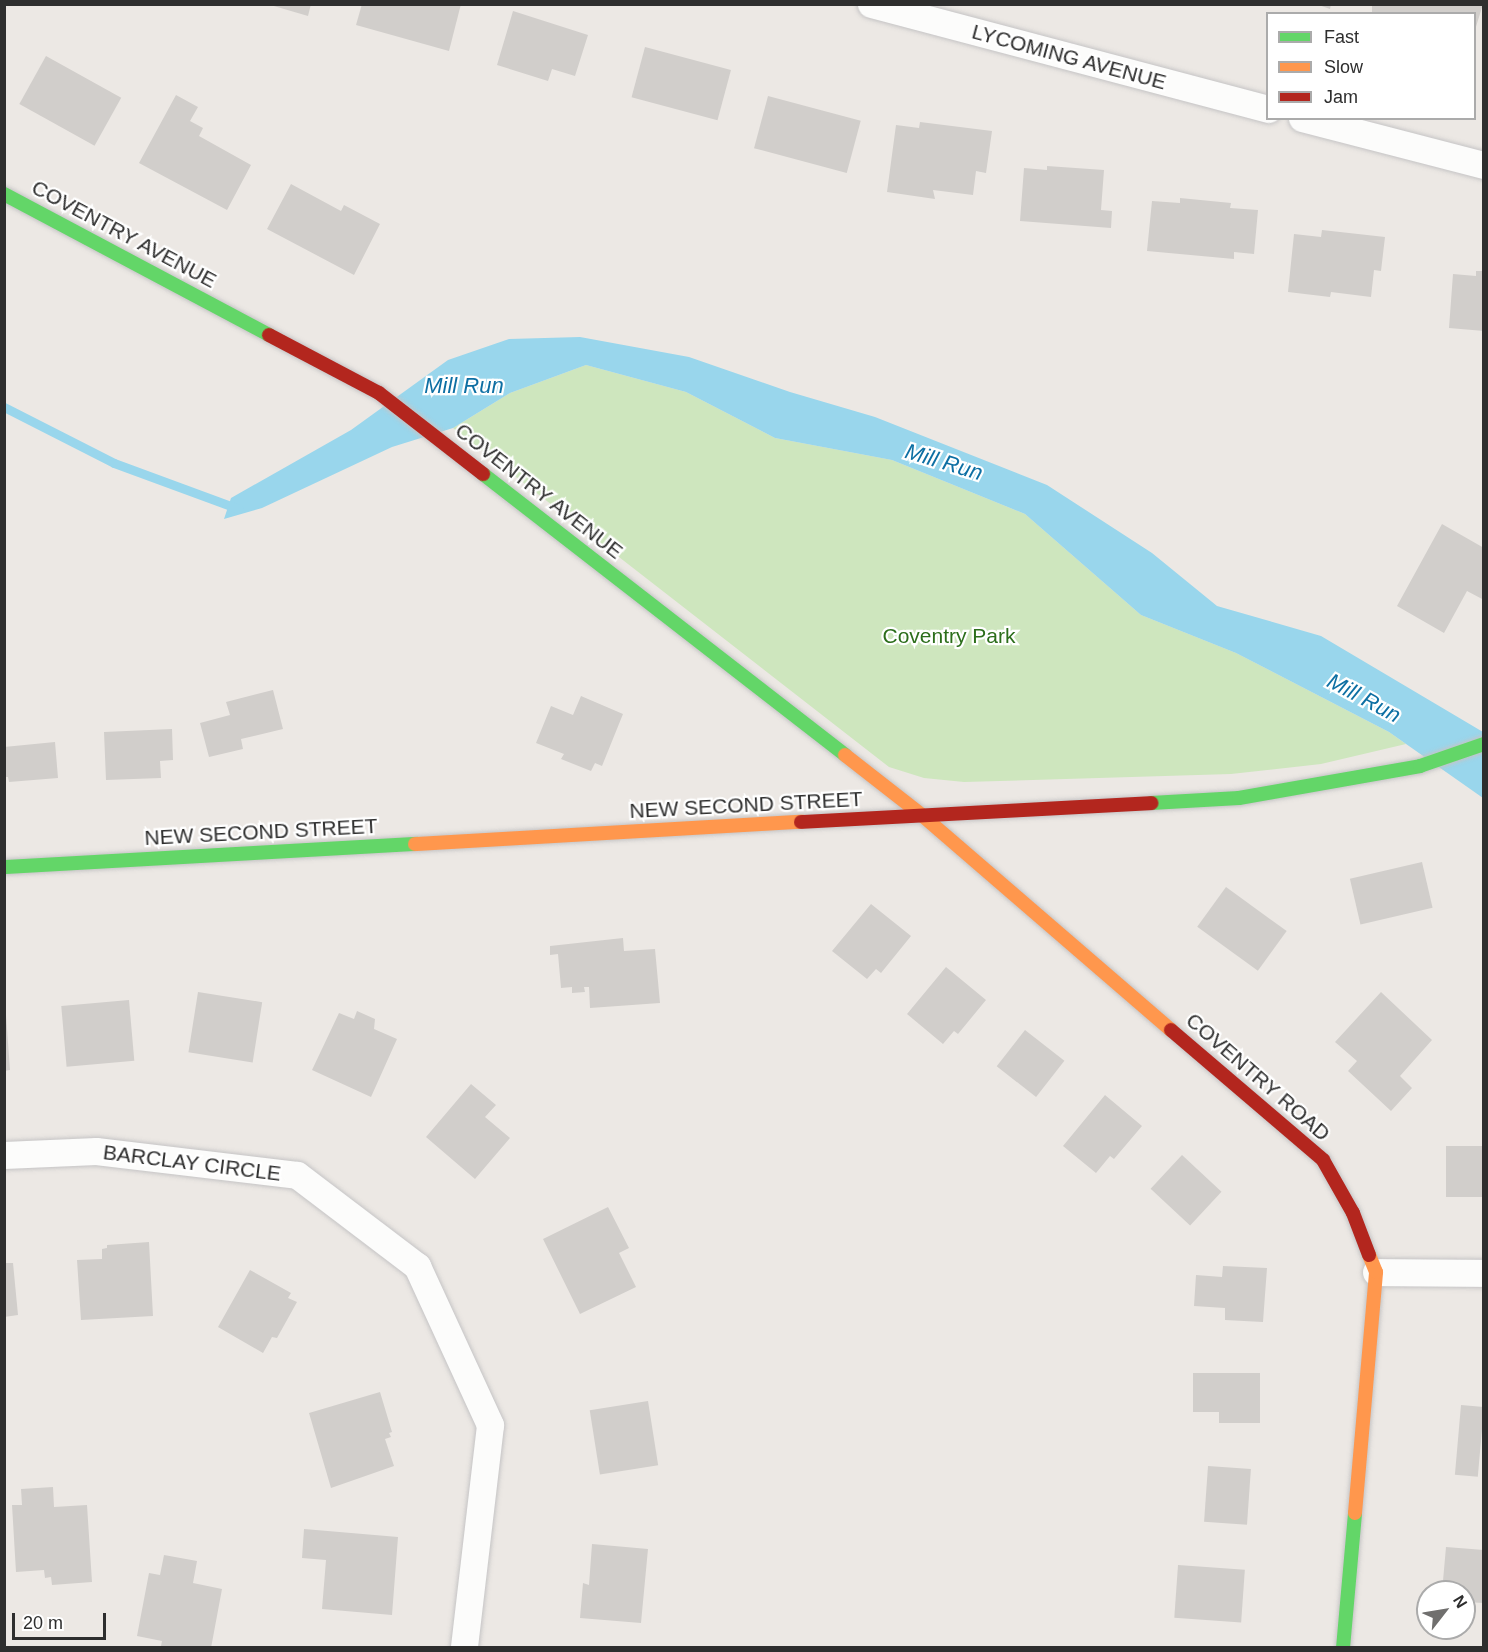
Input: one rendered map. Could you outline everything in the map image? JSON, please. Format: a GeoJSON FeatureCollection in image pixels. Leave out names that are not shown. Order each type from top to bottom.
{"type":"FeatureCollection","features":[{"type":"Feature","properties":{"kind":"street","name":"LYCOMING AVENUE"},"geometry":{"type":"LineString","coordinates":[[872,4],[1266,108]]}},
{"type":"Feature","properties":{"kind":"street"},"geometry":{"type":"LineString","coordinates":[[1310,120],[1484,165]]}},
{"type":"Feature","properties":{"kind":"street","name":"COVENTRY AVENUE"},"geometry":{"type":"LineString","coordinates":[[4,194],[379,393],[923,816]]}},
{"type":"Feature","properties":{"kind":"street","name":"NEW SECOND STREET"},"geometry":{"type":"LineString","coordinates":[[4,867],[1239,798],[1420,766],[1484,744]]}},
{"type":"Feature","properties":{"kind":"street","name":"COVENTRY ROAD"},"geometry":{"type":"LineString","coordinates":[[923,816],[1323,1160],[1353,1213],[1376,1272],[1342,1647]]}},
{"type":"Feature","properties":{"kind":"street","name":"BARCLAY CIRCLE"},"geometry":{"type":"LineString","coordinates":[[4,1155],[96,1151],[297,1175],[417,1266],[490,1425],[464,1647]]}},
{"type":"Feature","properties":{"kind":"street"},"geometry":{"type":"LineString","coordinates":[[1376,1272],[1484,1273]]}},
{"type":"Feature","properties":{"kind":"green space","name":"Coventry Park"},"geometry":{"type":"Polygon","coordinates":[[[586,365],[686,392],[775,438],[892,460],[1025,514],[1141,615],[1236,653],[1389,732],[1406,744],[1321,764],[1231,774],[964,782],[924,778],[889,767],[453,428],[510,393],[586,365]]]}},
{"type":"Feature","properties":{"kind":"water","name":"Mill Run"},"geometry":{"type":"Polygon","coordinates":[[[580,337],[689,357],[790,392],[875,417],[1047,485],[1152,553],[1217,606],[1321,636],[1483,732],[1483,798],[1389,732],[1236,653],[1141,615],[1025,514],[892,460],[775,438],[686,392],[586,365],[510,393],[453,428],[392,447],[262,508],[224,519],[231,498],[351,430],[448,360],[509,339],[580,337]]]}},
{"type":"Feature","properties":{"kind":"building"},"geometry":{"type":"Polygon","coordinates":[[[267,4],[311,4],[308,16],[267,4]]]}},
{"type":"Feature","properties":{"kind":"building"},"geometry":{"type":"Polygon","coordinates":[[[362,4],[461,4],[449,51],[356,25],[362,4]]]}},
{"type":"Feature","properties":{"kind":"building"},"geometry":{"type":"Polygon","coordinates":[[[1316,4],[1331,4],[1330,9],[1316,4]]]}},
{"type":"Feature","properties":{"kind":"building"},"geometry":{"type":"Polygon","coordinates":[[[1372,4],[1483,4],[1476,27],[1476,12],[1372,12],[1372,4]]]}},
{"type":"Feature","properties":{"kind":"building"},"geometry":{"type":"Polygon","coordinates":[[[513,11],[588,35],[575,76],[552,69],[548,81],[497,65],[513,11]]]}},
{"type":"Feature","properties":{"kind":"building"},"geometry":{"type":"Polygon","coordinates":[[[645,47],[731,70],[718,120],[632,97],[645,47]]]}},
{"type":"Feature","properties":{"kind":"building"},"geometry":{"type":"Polygon","coordinates":[[[46,56],[121,98],[95,146],[19,104],[46,56]]]}},
{"type":"Feature","properties":{"kind":"building"},"geometry":{"type":"Polygon","coordinates":[[[176,95],[198,107],[190,121],[203,128],[199,136],[251,165],[227,210],[139,163],[176,95]]]}},
{"type":"Feature","properties":{"kind":"building"},"geometry":{"type":"Polygon","coordinates":[[[768,96],[861,121],[847,173],[754,148],[768,96]]]}},
{"type":"Feature","properties":{"kind":"building"},"geometry":{"type":"Polygon","coordinates":[[[920,122],[992,131],[986,173],[976,171],[973,195],[933,190],[935,199],[887,192],[896,125],[919,128],[920,122]]]}},
{"type":"Feature","properties":{"kind":"building"},"geometry":{"type":"Polygon","coordinates":[[[1047,166],[1104,170],[1101,210],[1112,211],[1111,228],[1020,221],[1024,168],[1047,170],[1047,166]]]}},
{"type":"Feature","properties":{"kind":"building"},"geometry":{"type":"Polygon","coordinates":[[[291,184],[341,211],[344,205],[380,224],[354,275],[267,229],[291,184]]]}},
{"type":"Feature","properties":{"kind":"building"},"geometry":{"type":"Polygon","coordinates":[[[1180,198],[1231,203],[1230,208],[1258,210],[1254,254],[1234,252],[1234,259],[1147,251],[1152,201],[1180,203],[1180,198]]]}},
{"type":"Feature","properties":{"kind":"building"},"geometry":{"type":"Polygon","coordinates":[[[1322,230],[1385,237],[1381,271],[1374,270],[1371,297],[1331,292],[1330,297],[1288,292],[1294,234],[1321,237],[1322,230]]]}},
{"type":"Feature","properties":{"kind":"building"},"geometry":{"type":"Polygon","coordinates":[[[1476,271],[1484,271],[1484,331],[1449,328],[1453,274],[1476,276],[1476,271]]]}},
{"type":"Feature","properties":{"kind":"building"},"geometry":{"type":"Polygon","coordinates":[[[1442,524],[1484,548],[1484,600],[1467,591],[1444,633],[1397,606],[1442,524]]]}},
{"type":"Feature","properties":{"kind":"building"},"geometry":{"type":"Polygon","coordinates":[[[273,690],[283,729],[241,739],[243,749],[209,757],[200,723],[230,715],[226,702],[273,690]]]}},
{"type":"Feature","properties":{"kind":"building"},"geometry":{"type":"Polygon","coordinates":[[[581,696],[623,714],[602,766],[595,763],[591,771],[561,759],[564,754],[536,743],[551,706],[573,715],[581,696]]]}},
{"type":"Feature","properties":{"kind":"building"},"geometry":{"type":"Polygon","coordinates":[[[172,729],[173,760],[160,761],[161,778],[106,780],[104,732],[172,729]]]}},
{"type":"Feature","properties":{"kind":"building"},"geometry":{"type":"Polygon","coordinates":[[[55,742],[58,778],[9,782],[8,777],[4,777],[4,747],[55,742]]]}},
{"type":"Feature","properties":{"kind":"building"},"geometry":{"type":"Polygon","coordinates":[[[1422,862],[1433,908],[1360,924],[1350,879],[1422,862]]]}},
{"type":"Feature","properties":{"kind":"building"},"geometry":{"type":"Polygon","coordinates":[[[1226,887],[1287,931],[1258,971],[1197,927],[1226,887]]]}},
{"type":"Feature","properties":{"kind":"building"},"geometry":{"type":"Polygon","coordinates":[[[871,904],[911,936],[881,973],[876,969],[867,979],[832,951],[871,904]]]}},
{"type":"Feature","properties":{"kind":"building"},"geometry":{"type":"Polygon","coordinates":[[[623,938],[624,951],[655,949],[660,1003],[590,1008],[589,987],[584,987],[585,992],[572,993],[572,987],[561,988],[558,954],[550,955],[550,946],[623,938]]]}},
{"type":"Feature","properties":{"kind":"building"},"geometry":{"type":"Polygon","coordinates":[[[946,967],[986,1000],[958,1034],[954,1031],[943,1044],[907,1014],[946,967]]]}},
{"type":"Feature","properties":{"kind":"building"},"geometry":{"type":"Polygon","coordinates":[[[198,992],[262,1002],[253,1062],[188,1052],[198,992]]]}},
{"type":"Feature","properties":{"kind":"building"},"geometry":{"type":"Polygon","coordinates":[[[1381,992],[1432,1040],[1400,1076],[1412,1088],[1391,1111],[1348,1071],[1357,1061],[1335,1042],[1381,992]]]}},
{"type":"Feature","properties":{"kind":"building"},"geometry":{"type":"Polygon","coordinates":[[[129,1000],[134,1061],[67,1067],[61,1006],[129,1000]]]}},
{"type":"Feature","properties":{"kind":"building"},"geometry":{"type":"Polygon","coordinates":[[[357,1011],[375,1019],[374,1029],[397,1039],[371,1097],[312,1070],[339,1013],[354,1019],[357,1011]]]}},
{"type":"Feature","properties":{"kind":"building"},"geometry":{"type":"Polygon","coordinates":[[[6,1015],[10,1070],[4,1071],[4,1016],[6,1015]]]}},
{"type":"Feature","properties":{"kind":"building"},"geometry":{"type":"Polygon","coordinates":[[[1025,1030],[1064,1061],[1036,1097],[997,1066],[1025,1030]]]}},
{"type":"Feature","properties":{"kind":"building"},"geometry":{"type":"Polygon","coordinates":[[[471,1084],[496,1105],[485,1117],[510,1138],[475,1179],[426,1137],[471,1084]]]}},
{"type":"Feature","properties":{"kind":"building"},"geometry":{"type":"Polygon","coordinates":[[[1105,1095],[1142,1126],[1114,1159],[1110,1156],[1096,1173],[1063,1146],[1105,1095]]]}},
{"type":"Feature","properties":{"kind":"building"},"geometry":{"type":"Polygon","coordinates":[[[1446,1146],[1484,1146],[1484,1197],[1446,1197],[1446,1146]]]}},
{"type":"Feature","properties":{"kind":"building"},"geometry":{"type":"Polygon","coordinates":[[[1182,1155],[1221,1192],[1190,1225],[1151,1189],[1182,1155]]]}},
{"type":"Feature","properties":{"kind":"building"},"geometry":{"type":"Polygon","coordinates":[[[608,1207],[629,1248],[619,1253],[636,1287],[580,1314],[543,1239],[608,1207]]]}},
{"type":"Feature","properties":{"kind":"building"},"geometry":{"type":"Polygon","coordinates":[[[149,1242],[153,1316],[81,1320],[77,1260],[102,1259],[102,1249],[107,1248],[107,1245],[149,1242]]]}},
{"type":"Feature","properties":{"kind":"building"},"geometry":{"type":"Polygon","coordinates":[[[4,1263],[13,1263],[18,1315],[4,1317],[4,1263]]]}},
{"type":"Feature","properties":{"kind":"building"},"geometry":{"type":"Polygon","coordinates":[[[1223,1266],[1267,1268],[1263,1322],[1225,1320],[1225,1308],[1194,1306],[1196,1275],[1222,1277],[1223,1266]]]}},
{"type":"Feature","properties":{"kind":"building"},"geometry":{"type":"Polygon","coordinates":[[[250,1270],[291,1293],[288,1298],[297,1302],[277,1338],[272,1337],[263,1353],[218,1327],[250,1270]]]}},
{"type":"Feature","properties":{"kind":"building"},"geometry":{"type":"Polygon","coordinates":[[[1193,1373],[1260,1373],[1260,1423],[1219,1423],[1219,1412],[1193,1412],[1193,1373]]]}},
{"type":"Feature","properties":{"kind":"building"},"geometry":{"type":"Polygon","coordinates":[[[380,1392],[392,1432],[389,1433],[391,1437],[385,1439],[394,1466],[331,1488],[309,1413],[380,1392]]]}},
{"type":"Feature","properties":{"kind":"building"},"geometry":{"type":"Polygon","coordinates":[[[648,1401],[658,1465],[600,1474],[590,1410],[648,1401]]]}},
{"type":"Feature","properties":{"kind":"building"},"geometry":{"type":"Polygon","coordinates":[[[1461,1405],[1484,1407],[1478,1477],[1455,1475],[1461,1405]]]}},
{"type":"Feature","properties":{"kind":"building"},"geometry":{"type":"Polygon","coordinates":[[[1208,1466],[1251,1469],[1247,1525],[1204,1522],[1208,1466]]]}},
{"type":"Feature","properties":{"kind":"building"},"geometry":{"type":"Polygon","coordinates":[[[53,1487],[54,1507],[87,1505],[92,1582],[52,1585],[51,1577],[45,1578],[44,1570],[16,1572],[12,1505],[22,1505],[21,1489],[53,1487]]]}},
{"type":"Feature","properties":{"kind":"building"},"geometry":{"type":"Polygon","coordinates":[[[304,1529],[398,1537],[392,1615],[322,1609],[326,1560],[302,1558],[304,1529]]]}},
{"type":"Feature","properties":{"kind":"building"},"geometry":{"type":"Polygon","coordinates":[[[592,1544],[648,1549],[641,1623],[580,1618],[583,1583],[589,1585],[592,1544]]]}},
{"type":"Feature","properties":{"kind":"building"},"geometry":{"type":"Polygon","coordinates":[[[1446,1547],[1484,1550],[1484,1603],[1476,1603],[1476,1580],[1443,1580],[1446,1547]]]}},
{"type":"Feature","properties":{"kind":"building"},"geometry":{"type":"Polygon","coordinates":[[[164,1555],[197,1561],[193,1583],[222,1589],[211,1648],[168,1648],[161,1646],[162,1641],[137,1636],[149,1573],[160,1575],[164,1555]]]}},
{"type":"Feature","properties":{"kind":"building"},"geometry":{"type":"Polygon","coordinates":[[[1178,1565],[1245,1570],[1241,1623],[1174,1618],[1178,1565]]]}},
{"type":"Feature","properties":{"kind":"waterway","name":"Mill Run"},"geometry":{"type":"LineString","coordinates":[[4,407],[114,463],[239,509]]}},
{"type":"Feature","properties":{"kind":"traffic: fast"},"geometry":{"type":"LineString","coordinates":[[4,194],[269,335]]}},
{"type":"Feature","properties":{"kind":"traffic: fast"},"geometry":{"type":"LineString","coordinates":[[483,474],[845,755]]}},
{"type":"Feature","properties":{"kind":"traffic: fast"},"geometry":{"type":"LineString","coordinates":[[1151,803],[1239,798],[1420,766],[1484,744]]}},
{"type":"Feature","properties":{"kind":"traffic: fast"},"geometry":{"type":"LineString","coordinates":[[4,867],[415,844]]}},
{"type":"Feature","properties":{"kind":"traffic: fast"},"geometry":{"type":"LineString","coordinates":[[1343,1648],[1355,1513]]}},
{"type":"Feature","properties":{"kind":"traffic: slow"},"geometry":{"type":"LineString","coordinates":[[845,755],[923,816],[1171,1030]]}},
{"type":"Feature","properties":{"kind":"traffic: slow"},"geometry":{"type":"LineString","coordinates":[[415,844],[801,822]]}},
{"type":"Feature","properties":{"kind":"traffic: slow"},"geometry":{"type":"LineString","coordinates":[[1355,1513],[1376,1272],[1369,1255]]}},
{"type":"Feature","properties":{"kind":"traffic: jam"},"geometry":{"type":"LineString","coordinates":[[269,335],[379,393],[483,474]]}},
{"type":"Feature","properties":{"kind":"traffic: jam"},"geometry":{"type":"LineString","coordinates":[[801,822],[1151,803]]}},
{"type":"Feature","properties":{"kind":"traffic: jam"},"geometry":{"type":"LineString","coordinates":[[1171,1030],[1323,1160],[1353,1213],[1369,1255]]}}]}
